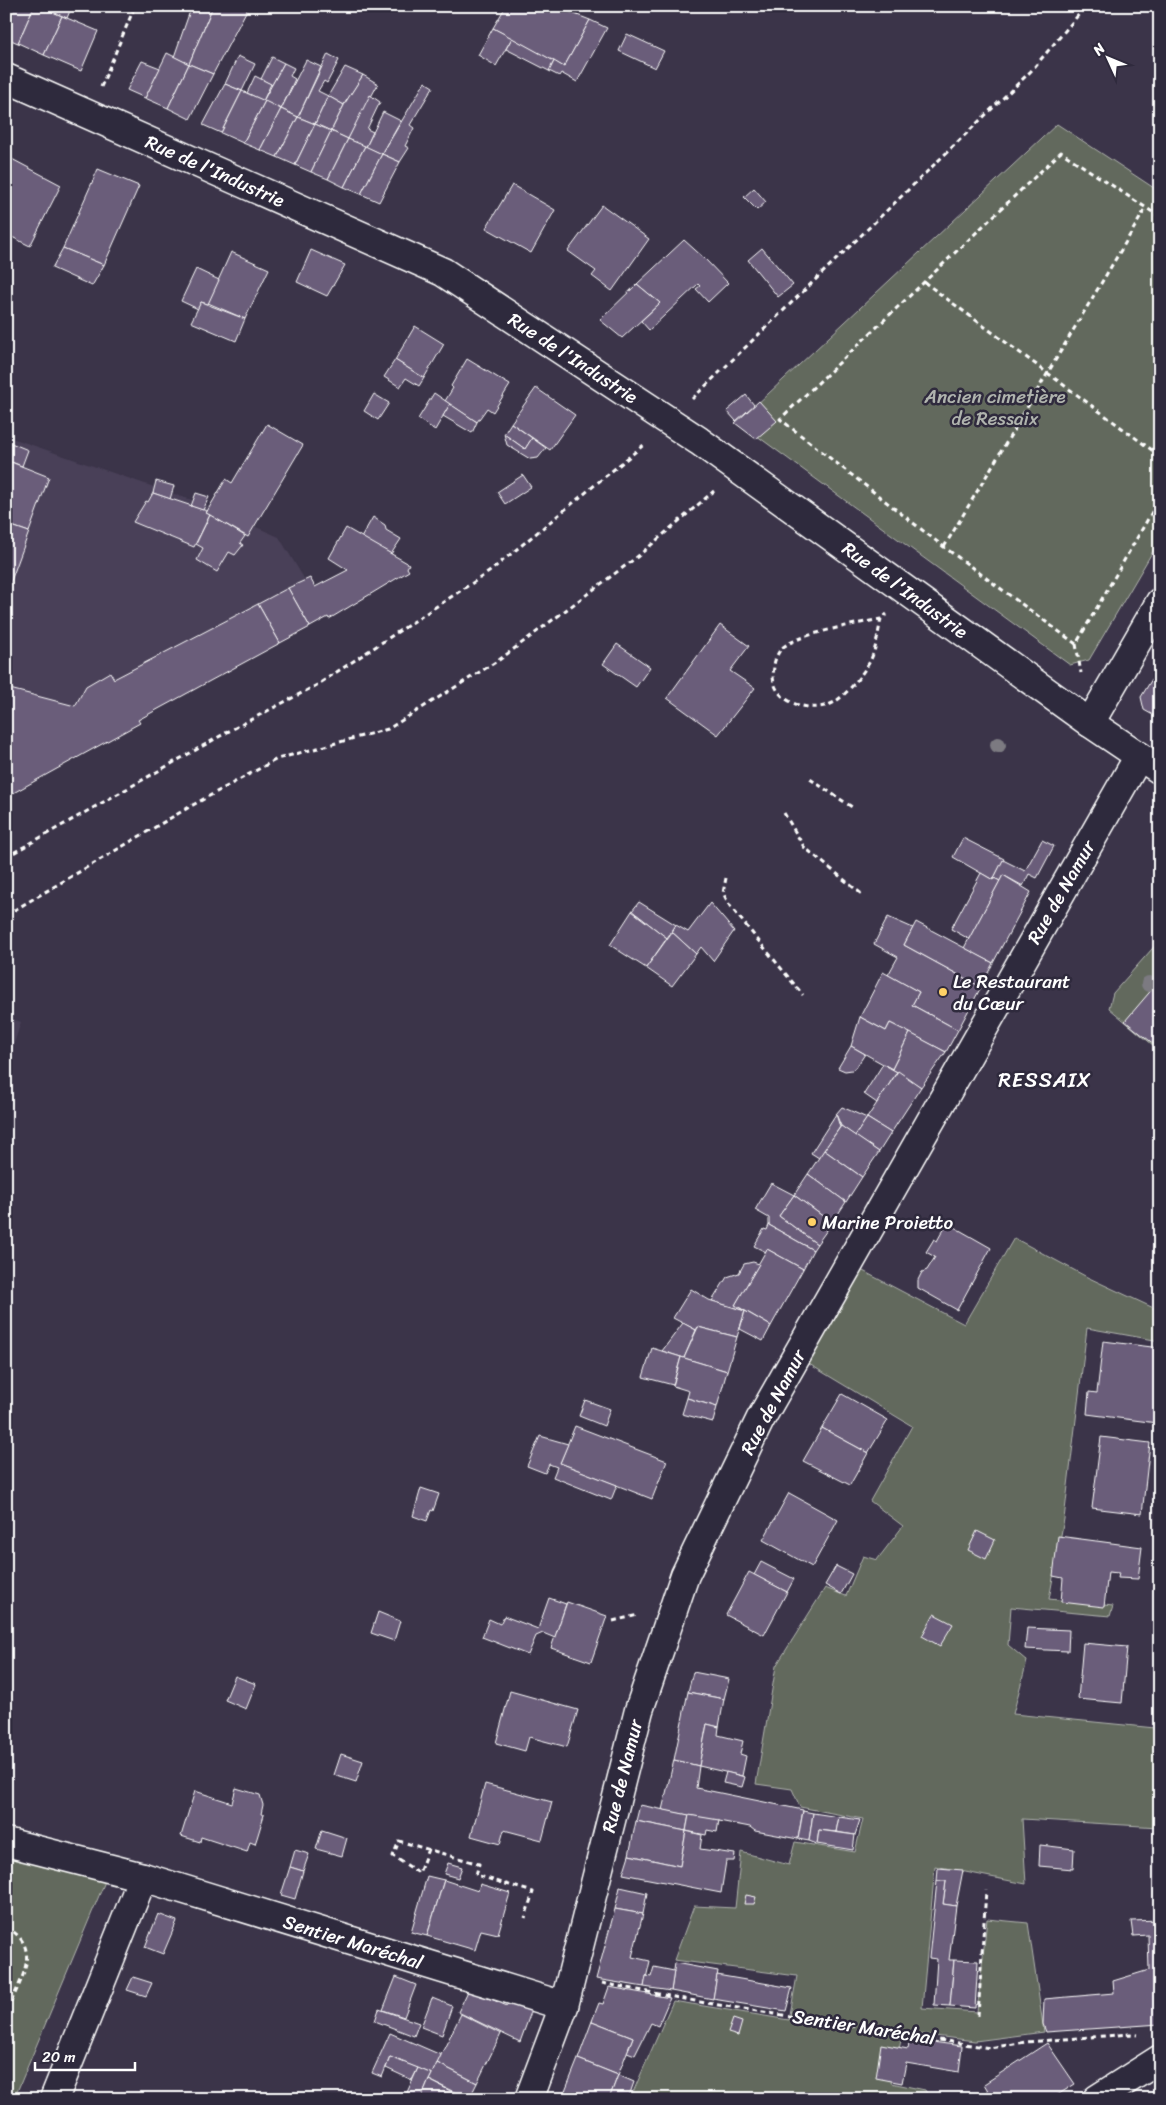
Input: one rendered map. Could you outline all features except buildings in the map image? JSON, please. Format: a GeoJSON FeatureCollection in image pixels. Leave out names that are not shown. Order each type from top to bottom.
{"type":"FeatureCollection","features":[{"type":"Feature","properties":{"kind":"street","name":"Rue de l'Industrie"},"geometry":{"type":"LineString","coordinates":[[6,78],[443,272],[669,421],[1090,724],[1149,763]]}},
{"type":"Feature","properties":{"kind":"street"},"geometry":{"type":"LineString","coordinates":[[1090,724],[1160,602]]}},
{"type":"Feature","properties":{"kind":"street","name":"Rue de Namur"},"geometry":{"type":"LineString","coordinates":[[529,2099],[567,1995],[638,1710],[685,1575],[760,1420],[1149,763]]}},
{"type":"Feature","properties":{"kind":"street","name":"Sentier Maréchal"},"geometry":{"type":"LineString","coordinates":[[6,1842],[143,1877],[567,1995]]}},
{"type":"Feature","properties":{"kind":"street"},"geometry":{"type":"LineString","coordinates":[[54,2099],[143,1877]]}},
{"type":"Feature","properties":{"kind":"street"},"geometry":{"type":"LineString","coordinates":[[1096,2099],[1160,2059]]}},
{"type":"Feature","properties":{"kind":"path"},"geometry":{"type":"LineString","coordinates":[[89,115],[136,6]]}},
{"type":"Feature","properties":{"kind":"path"},"geometry":{"type":"LineString","coordinates":[[6,857],[231,730],[318,685],[489,572],[652,438],[1031,71],[1086,6]]}},
{"type":"Feature","properties":{"kind":"path"},"geometry":{"type":"LineString","coordinates":[[1160,217],[1062,152],[780,419],[944,547],[1076,644],[1160,498]]}},
{"type":"Feature","properties":{"kind":"path"},"geometry":{"type":"LineString","coordinates":[[944,547],[1146,208]]}},
{"type":"Feature","properties":{"kind":"path"},"geometry":{"type":"LineString","coordinates":[[924,282],[1160,456]]}},
{"type":"Feature","properties":{"kind":"path"},"geometry":{"type":"LineString","coordinates":[[6,915],[191,806],[277,759],[388,729],[499,660],[637,557],[739,470]]}},
{"type":"Feature","properties":{"kind":"path"},"geometry":{"type":"LineString","coordinates":[[881,619],[825,631],[791,643],[781,649],[775,659],[773,678],[778,690],[800,706],[819,708],[836,701],[869,663],[881,619],[909,592]]}},
{"type":"Feature","properties":{"kind":"path"},"geometry":{"type":"LineString","coordinates":[[810,779],[852,807]]}},
{"type":"Feature","properties":{"kind":"path"},"geometry":{"type":"LineString","coordinates":[[784,813],[804,847],[864,896]]}},
{"type":"Feature","properties":{"kind":"path"},"geometry":{"type":"LineString","coordinates":[[726,878],[722,894],[803,995]]}},
{"type":"Feature","properties":{"kind":"path"},"geometry":{"type":"LineString","coordinates":[[428,1849],[419,1873],[393,1856],[399,1841],[428,1849],[479,1864],[476,1875],[533,1892],[525,1918]]}},
{"type":"Feature","properties":{"kind":"path"},"geometry":{"type":"LineString","coordinates":[[978,2016],[986,1890]]}},
{"type":"Feature","properties":{"kind":"path"},"geometry":{"type":"LineString","coordinates":[[6,1927],[18,1934],[28,1955],[25,1968],[6,2013]]}},
{"type":"Feature","properties":{"kind":"path","name":"Sentier Maréchal"},"geometry":{"type":"LineString","coordinates":[[567,1995],[599,1983],[700,2002],[990,2048],[1026,2042],[1130,2034],[1145,2036]]}},
{"type":"Feature","properties":{"kind":"path"},"geometry":{"type":"LineString","coordinates":[[193,2099],[195,2094]]}},
{"type":"Feature","properties":{"kind":"shaded area"},"geometry":{"type":"Polygon","coordinates":[[[6,436],[206,505],[279,537],[328,618],[6,789],[6,436]]]}},
{"type":"Feature","properties":{"kind":"shaded area"},"geometry":{"type":"Polygon","coordinates":[[[6,1017],[21,1022],[6,1068],[6,1017]]]}},
{"type":"Feature","properties":{"kind":"green space","name":"Ancien cimetière de Ressaix"},"geometry":{"type":"Polygon","coordinates":[[[1057,124],[1160,192],[1160,539],[1089,660],[1070,665],[738,422],[1057,124]]]}},
{"type":"Feature","properties":{"kind":"green space"},"geometry":{"type":"Polygon","coordinates":[[[1160,940],[1160,1051],[1109,1008],[1113,993],[1160,940]]]}},
{"type":"Feature","properties":{"kind":"green space"},"geometry":{"type":"Polygon","coordinates":[[[1014,1238],[1087,1277],[1160,1311],[1160,1341],[1087,1328],[1064,1519],[1049,1599],[1113,1606],[1110,1616],[1011,1607],[1008,1645],[1027,1661],[1013,1714],[1155,1728],[1159,1827],[1022,1819],[1026,1884],[935,1866],[922,2008],[977,2012],[987,1919],[1028,1923],[1044,2032],[975,2041],[903,2032],[891,2083],[925,2090],[930,2099],[630,2099],[673,2001],[789,2020],[797,1976],[674,1960],[694,1906],[735,1908],[741,1852],[789,1865],[795,1842],[855,1852],[863,1819],[800,1807],[792,1789],[756,1784],[776,1666],[825,1588],[846,1596],[863,1556],[877,1560],[903,1526],[870,1501],[912,1426],[809,1364],[861,1270],[964,1324],[1014,1238]]]}},
{"type":"Feature","properties":{"kind":"green space"},"geometry":{"type":"Polygon","coordinates":[[[6,1850],[106,1879],[14,2099],[6,2099],[6,1850]]]}},
{"type":"Feature","properties":{"kind":"place","name":"Le Restaurant du Cœur"},"geometry":{"type":"Point","coordinates":[943,992]}},
{"type":"Feature","properties":{"kind":"place","name":"Marine Proietto"},"geometry":{"type":"Point","coordinates":[812,1222]}},
{"type":"Feature","properties":{"kind":"district","name":"RESSAIX"},"geometry":{"type":"Point","coordinates":[1045,1080]}}]}
